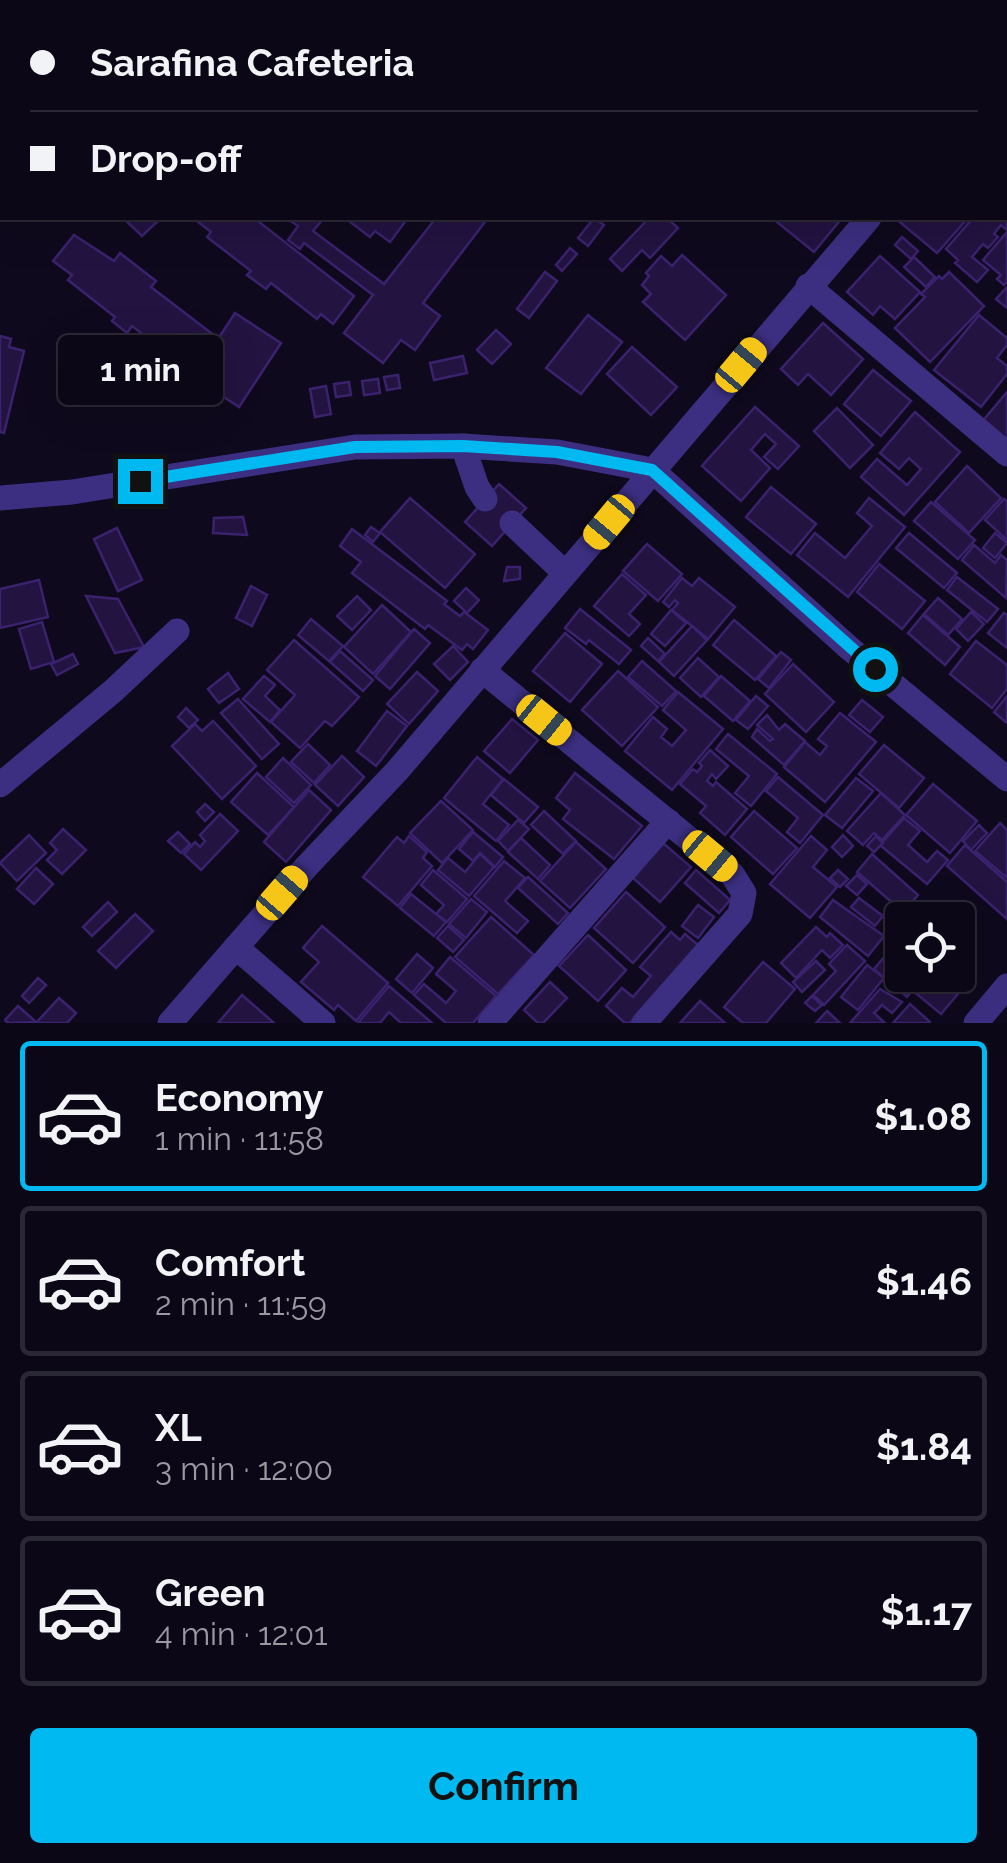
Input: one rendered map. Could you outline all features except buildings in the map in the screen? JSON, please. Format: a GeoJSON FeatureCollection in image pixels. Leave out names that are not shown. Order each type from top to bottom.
{"type":"FeatureCollection","features":[{"type":"Feature","properties":{"kind":"street"},"geometry":{"type":"LineString","coordinates":[[170,1023],[396,771],[868,220]]}},
{"type":"Feature","properties":{"kind":"street"},"geometry":{"type":"LineString","coordinates":[[808,286],[1007,454]]}},
{"type":"Feature","properties":{"kind":"street"},"geometry":{"type":"LineString","coordinates":[[463,446],[477,488],[485,499]]}},
{"type":"Feature","properties":{"kind":"street"},"geometry":{"type":"LineString","coordinates":[[0,498],[72,492],[355,447],[463,446],[557,452],[652,470],[848,647],[1007,779]]}},
{"type":"Feature","properties":{"kind":"street"},"geometry":{"type":"LineString","coordinates":[[512,523],[565,573]]}},
{"type":"Feature","properties":{"kind":"street"},"geometry":{"type":"LineString","coordinates":[[0,785],[177,632]]}},
{"type":"Feature","properties":{"kind":"street"},"geometry":{"type":"LineString","coordinates":[[482,670],[732,874],[744,893],[740,914],[644,1023]]}},
{"type":"Feature","properties":{"kind":"street"},"geometry":{"type":"LineString","coordinates":[[490,1023],[668,821]]}},
{"type":"Feature","properties":{"kind":"street"},"geometry":{"type":"LineString","coordinates":[[236,946],[322,1023]]}},
{"type":"Feature","properties":{"kind":"street"},"geometry":{"type":"LineString","coordinates":[[976,1023],[1007,986]]}},
{"type":"Feature","properties":{"kind":"route"},"geometry":{"type":"LineString","coordinates":[[140,481],[355,447],[463,446],[557,452],[652,470],[875,669]]}}]}
